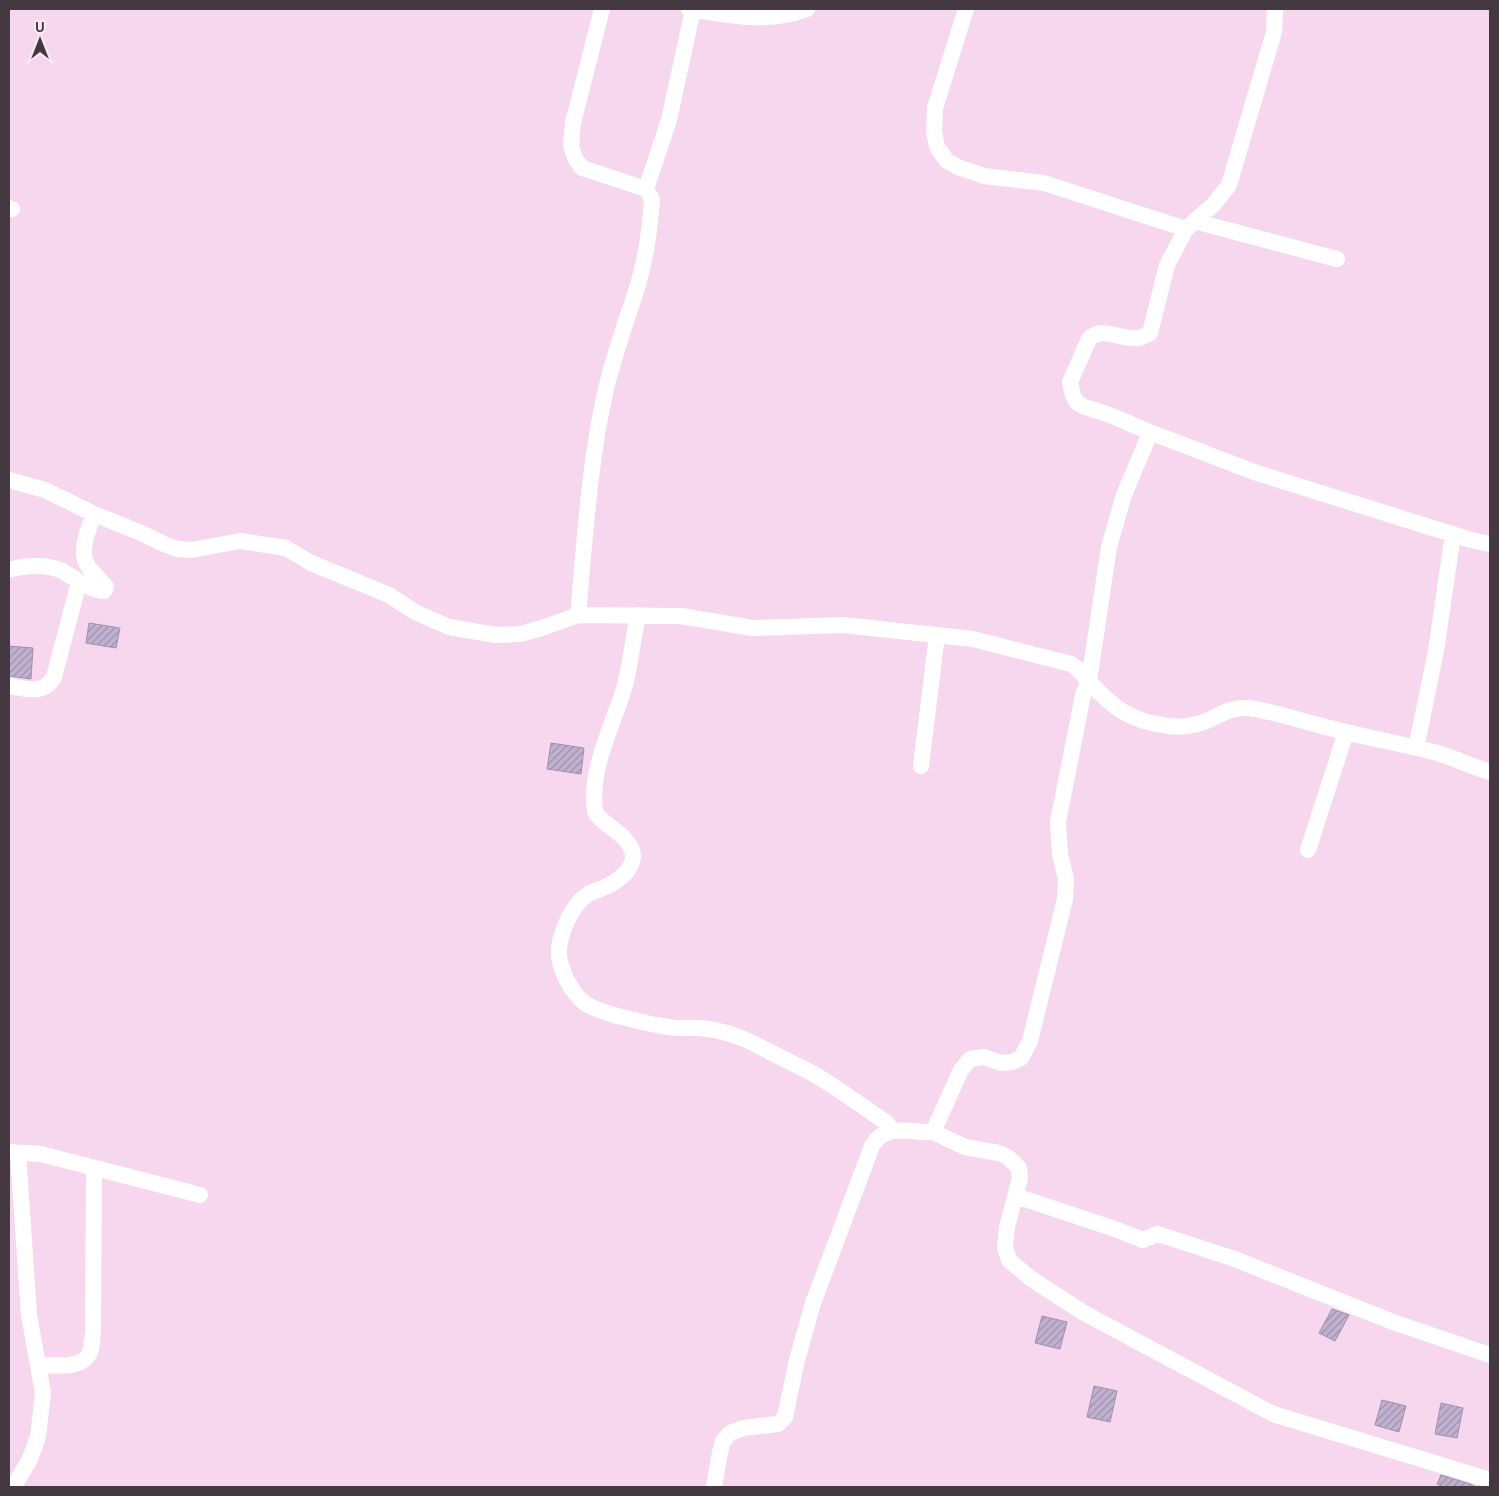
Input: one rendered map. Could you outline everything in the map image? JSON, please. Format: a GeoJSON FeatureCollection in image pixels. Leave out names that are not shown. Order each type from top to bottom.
{"type":"FeatureCollection","features":[{"type":"Feature","properties":{"kind":"street"},"geometry":{"type":"LineString","coordinates":[[578,615],[589,486],[604,398],[625,321],[637,287],[647,246],[652,199],[646,189],[582,168],[570,146],[573,123],[602,9]]}},
{"type":"Feature","properties":{"kind":"street"},"geometry":{"type":"LineString","coordinates":[[688,9],[754,18],[792,14],[807,9]]}},
{"type":"Feature","properties":{"kind":"street"},"geometry":{"type":"LineString","coordinates":[[646,189],[669,120],[693,9]]}},
{"type":"Feature","properties":{"kind":"street"},"geometry":{"type":"LineString","coordinates":[[966,9],[935,108],[934,131],[937,147],[947,161],[984,176],[1044,183],[1190,225],[1337,259]]}},
{"type":"Feature","properties":{"kind":"street"},"geometry":{"type":"LineString","coordinates":[[1275,9],[1274,32],[1229,185],[1214,204],[1190,225],[1167,265],[1150,333],[1136,338],[1093,334],[1089,338],[1070,382],[1073,395],[1082,406],[1110,415],[1254,472],[1490,544]]}},
{"type":"Feature","properties":{"kind":"street"},"geometry":{"type":"LineString","coordinates":[[933,1132],[961,1070],[970,1059],[984,1057],[1001,1063],[1012,1062],[1021,1058],[1030,1041],[1064,899],[1066,878],[1060,855],[1058,822],[1083,695],[1089,680],[1109,547],[1124,495],[1147,440],[1147,430]]}},
{"type":"Feature","properties":{"kind":"street"},"geometry":{"type":"LineString","coordinates":[[9,480],[45,490],[166,546],[178,549],[191,550],[240,541],[286,548],[311,563],[389,595],[415,612],[448,627],[496,635],[520,634],[578,615],[638,615],[681,616],[754,628],[843,625],[973,639],[1071,664],[1078,668],[1104,698],[1120,711],[1141,720],[1168,726],[1186,726],[1209,720],[1224,711],[1234,708],[1262,710],[1438,753],[1489,770]]}},
{"type":"Feature","properties":{"kind":"street"},"geometry":{"type":"LineString","coordinates":[[9,570],[35,565],[60,570],[99,591],[105,590],[106,587],[88,567],[83,558],[94,514]]}},
{"type":"Feature","properties":{"kind":"street"},"geometry":{"type":"LineString","coordinates":[[1416,748],[1436,651],[1453,534]]}},
{"type":"Feature","properties":{"kind":"street"},"geometry":{"type":"LineString","coordinates":[[9,686],[33,690],[50,684],[54,677],[80,582]]}},
{"type":"Feature","properties":{"kind":"street"},"geometry":{"type":"LineString","coordinates":[[638,615],[625,684],[610,726],[597,771],[594,790],[595,812],[600,819],[614,828],[631,846],[633,857],[624,875],[607,887],[588,894],[572,912],[560,942],[559,955],[568,981],[586,1004],[600,1011],[670,1028],[699,1028],[725,1032],[753,1043],[813,1074],[887,1123],[892,1131]]}},
{"type":"Feature","properties":{"kind":"street"},"geometry":{"type":"LineString","coordinates":[[921,766],[936,635]]}},
{"type":"Feature","properties":{"kind":"street"},"geometry":{"type":"LineString","coordinates":[[1308,850],[1346,732]]}},
{"type":"Feature","properties":{"kind":"street"},"geometry":{"type":"LineString","coordinates":[[714,1487],[723,1441],[730,1433],[743,1428],[778,1424],[785,1417],[797,1360],[813,1303],[872,1146],[877,1138],[899,1130],[921,1133],[933,1132],[966,1147],[999,1153],[1008,1157],[1019,1168],[1020,1178],[1005,1248],[1009,1260],[1030,1278],[1084,1313],[1273,1414],[1490,1480]]}},
{"type":"Feature","properties":{"kind":"street"},"geometry":{"type":"LineString","coordinates":[[11,1487],[15,1484],[29,1461],[38,1437],[43,1393],[29,1315],[13,1152],[42,1154],[200,1195]]}},
{"type":"Feature","properties":{"kind":"street"},"geometry":{"type":"LineString","coordinates":[[38,1365],[74,1364],[82,1361],[90,1354],[93,1333],[94,1168]]}},
{"type":"Feature","properties":{"kind":"street"},"geometry":{"type":"LineString","coordinates":[[1016,1196],[1115,1228],[1143,1240],[1157,1234],[1223,1255],[1393,1322],[1490,1355]]}},
{"type":"Feature","properties":{"kind":"building"},"geometry":{"type":"Polygon","coordinates":[[[89,623],[120,628],[116,648],[86,643],[89,623]]]}},
{"type":"Feature","properties":{"kind":"building"},"geometry":{"type":"Polygon","coordinates":[[[9,646],[33,648],[31,679],[9,676],[9,646]]]}},
{"type":"Feature","properties":{"kind":"building"},"geometry":{"type":"Polygon","coordinates":[[[551,743],[584,748],[581,774],[547,769],[551,743]]]}},
{"type":"Feature","properties":{"kind":"building"},"geometry":{"type":"Polygon","coordinates":[[[1332,1309],[1349,1315],[1335,1341],[1319,1333],[1332,1309]]]}},
{"type":"Feature","properties":{"kind":"building"},"geometry":{"type":"Polygon","coordinates":[[[1042,1316],[1067,1322],[1060,1349],[1035,1343],[1042,1316]]]}},
{"type":"Feature","properties":{"kind":"building"},"geometry":{"type":"Polygon","coordinates":[[[1094,1386],[1117,1391],[1110,1422],[1087,1417],[1094,1386]]]}},
{"type":"Feature","properties":{"kind":"building"},"geometry":{"type":"Polygon","coordinates":[[[1382,1400],[1406,1406],[1399,1432],[1375,1425],[1382,1400]]]}},
{"type":"Feature","properties":{"kind":"building"},"geometry":{"type":"Polygon","coordinates":[[[1441,1403],[1463,1408],[1457,1438],[1435,1434],[1441,1403]]]}},
{"type":"Feature","properties":{"kind":"building"},"geometry":{"type":"Polygon","coordinates":[[[1441,1475],[1476,1487],[1443,1487],[1437,1484],[1441,1475]]]}}]}
